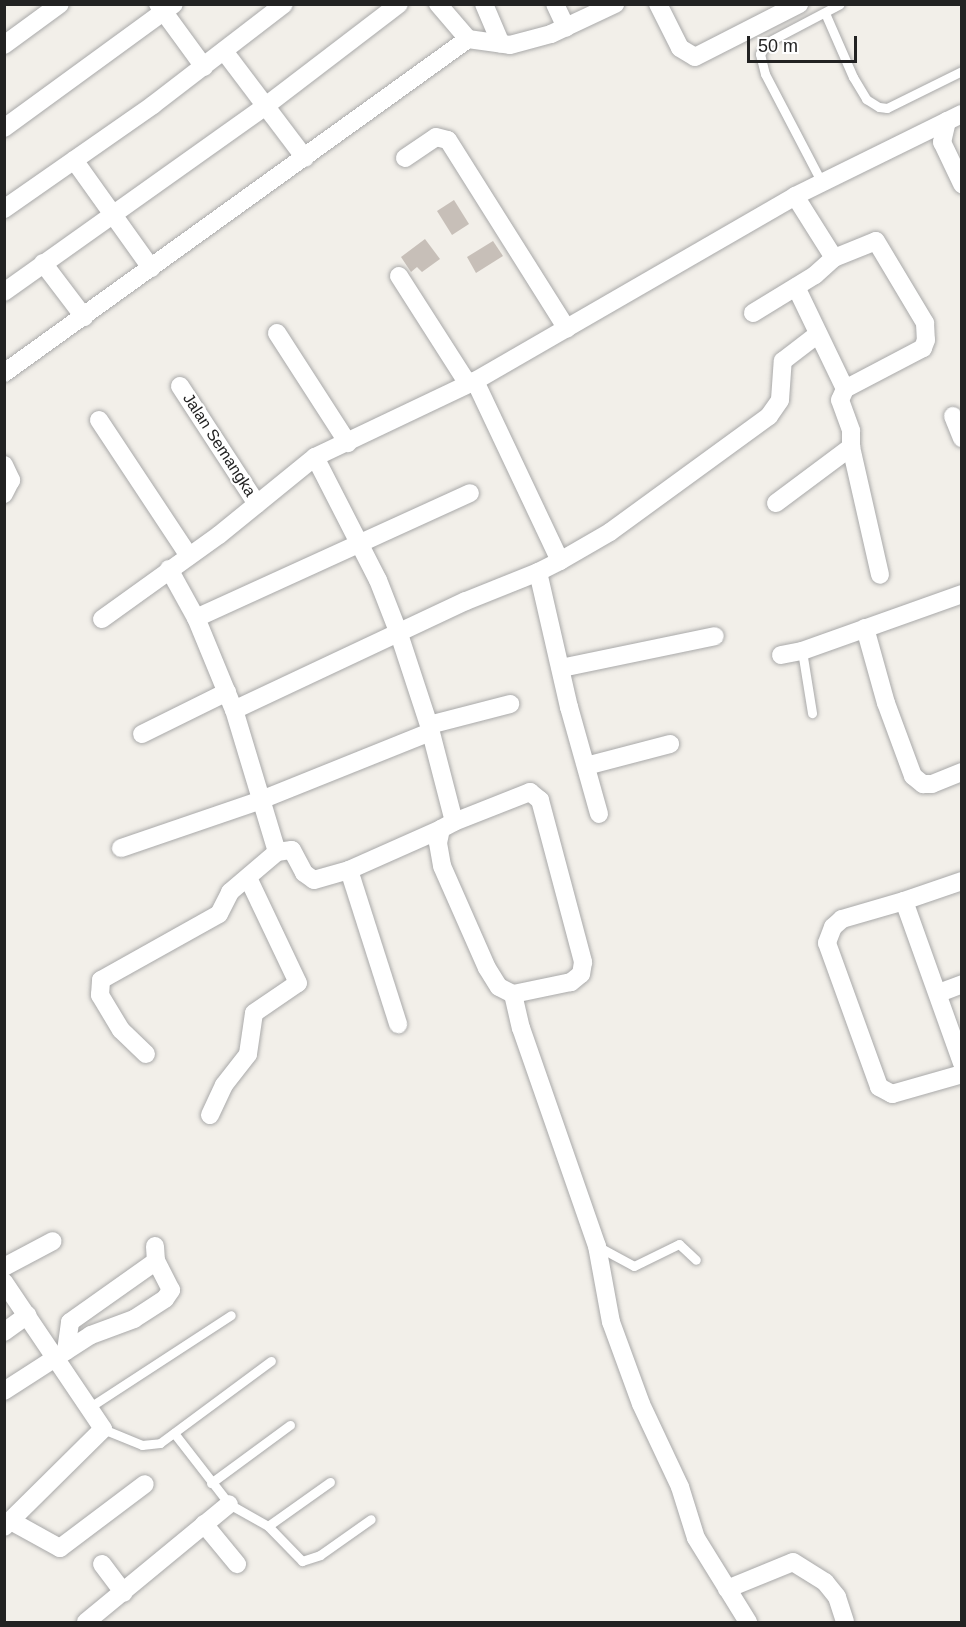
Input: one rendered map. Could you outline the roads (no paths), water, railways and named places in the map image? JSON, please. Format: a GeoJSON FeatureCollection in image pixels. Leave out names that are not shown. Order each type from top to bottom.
{"type":"FeatureCollection","features":[{"type":"Feature","properties":{"kind":"street"},"geometry":{"type":"LineString","coordinates":[[4,45],[60,4]]}},
{"type":"Feature","properties":{"kind":"street"},"geometry":{"type":"LineString","coordinates":[[4,209],[204,67],[284,4]]}},
{"type":"Feature","properties":{"kind":"street"},"geometry":{"type":"LineString","coordinates":[[4,292],[267,105],[399,4]]}},
{"type":"Feature","properties":{"kind":"street"},"geometry":{"type":"LineString","coordinates":[[438,4],[468,39],[501,44],[525,43],[566,28],[615,4]]}},
{"type":"Feature","properties":{"kind":"street"},"geometry":{"type":"LineString","coordinates":[[484,4],[501,44]]}},
{"type":"Feature","properties":{"kind":"street"},"geometry":{"type":"LineString","coordinates":[[555,4],[566,28]]}},
{"type":"Feature","properties":{"kind":"street"},"geometry":{"type":"LineString","coordinates":[[658,4],[680,48],[695,57],[799,4]]}},
{"type":"Feature","properties":{"kind":"street"},"geometry":{"type":"LineString","coordinates":[[4,128],[166,7],[204,67]]}},
{"type":"Feature","properties":{"kind":"street"},"geometry":{"type":"LineString","coordinates":[[4,373],[468,39]]}},
{"type":"Feature","properties":{"kind":"street"},"geometry":{"type":"LineString","coordinates":[[224,51],[305,158]]}},
{"type":"Feature","properties":{"kind":"street"},"geometry":{"type":"LineString","coordinates":[[102,619],[189,556],[315,457],[471,383],[795,196],[954,117]]}},
{"type":"Feature","properties":{"kind":"street"},"geometry":{"type":"LineString","coordinates":[[954,117],[942,142],[962,184]]}},
{"type":"Feature","properties":{"kind":"street"},"geometry":{"type":"LineString","coordinates":[[405,158],[436,137],[447,140],[567,329]]}},
{"type":"Feature","properties":{"kind":"street"},"geometry":{"type":"LineString","coordinates":[[74,160],[151,268]]}},
{"type":"Feature","properties":{"kind":"street"},"geometry":{"type":"LineString","coordinates":[[795,196],[834,258]]}},
{"type":"Feature","properties":{"kind":"street"},"geometry":{"type":"LineString","coordinates":[[753,313],[796,287],[834,258],[876,241],[927,330],[923,348],[845,389],[840,400],[851,430],[851,447],[880,575]]}},
{"type":"Feature","properties":{"kind":"street"},"geometry":{"type":"LineString","coordinates":[[43,263],[84,317]]}},
{"type":"Feature","properties":{"kind":"street"},"geometry":{"type":"LineString","coordinates":[[399,276],[471,383],[560,561]]}},
{"type":"Feature","properties":{"kind":"street"},"geometry":{"type":"LineString","coordinates":[[796,287],[845,389]]}},
{"type":"Feature","properties":{"kind":"street"},"geometry":{"type":"LineString","coordinates":[[277,333],[348,442]]}},
{"type":"Feature","properties":{"kind":"street"},"geometry":{"type":"LineString","coordinates":[[234,710],[538,572],[610,532],[769,416],[780,400],[783,361],[818,334]]}},
{"type":"Feature","properties":{"kind":"street","name":"Jalan Semangka"},"geometry":{"type":"LineString","coordinates":[[180,386],[257,504]]}},
{"type":"Feature","properties":{"kind":"street"},"geometry":{"type":"LineString","coordinates":[[953,416],[962,438]]}},
{"type":"Feature","properties":{"kind":"street"},"geometry":{"type":"LineString","coordinates":[[99,420],[189,556]]}},
{"type":"Feature","properties":{"kind":"street"},"geometry":{"type":"LineString","coordinates":[[776,503],[851,447]]}},
{"type":"Feature","properties":{"kind":"street"},"geometry":{"type":"LineString","coordinates":[[146,1054],[121,1030],[100,995],[101,980],[219,914],[230,892],[249,880],[277,852],[292,850],[303,873],[314,880],[348,870],[448,825],[530,792],[540,800],[583,962],[581,974],[571,982],[513,994],[499,987],[487,968],[442,866],[438,843],[448,825],[430,729],[399,634],[360,545],[315,457]]}},
{"type":"Feature","properties":{"kind":"street"},"geometry":{"type":"LineString","coordinates":[[4,465],[11,480],[4,494]]}},
{"type":"Feature","properties":{"kind":"street"},"geometry":{"type":"LineString","coordinates":[[196,618],[470,493]]}},
{"type":"Feature","properties":{"kind":"street"},"geometry":{"type":"LineString","coordinates":[[169,569],[196,618],[234,710],[277,852]]}},
{"type":"Feature","properties":{"kind":"street"},"geometry":{"type":"LineString","coordinates":[[538,572],[599,814]]}},
{"type":"Feature","properties":{"kind":"street"},"geometry":{"type":"LineString","coordinates":[[781,655],[802,651],[962,594]]}},
{"type":"Feature","properties":{"kind":"street"},"geometry":{"type":"LineString","coordinates":[[865,628],[886,704],[912,776],[923,784],[932,784],[962,772]]}},
{"type":"Feature","properties":{"kind":"street"},"geometry":{"type":"LineString","coordinates":[[561,669],[716,636]]}},
{"type":"Feature","properties":{"kind":"street"},"geometry":{"type":"LineString","coordinates":[[142,734],[227,692]]}},
{"type":"Feature","properties":{"kind":"street"},"geometry":{"type":"LineString","coordinates":[[121,848],[261,800],[430,729],[510,704]]}},
{"type":"Feature","properties":{"kind":"street"},"geometry":{"type":"LineString","coordinates":[[586,766],[670,744]]}},
{"type":"Feature","properties":{"kind":"street"},"geometry":{"type":"LineString","coordinates":[[348,870],[398,1024]]}},
{"type":"Feature","properties":{"kind":"street"},"geometry":{"type":"LineString","coordinates":[[210,1114],[224,1085],[248,1054],[254,1013],[298,983],[249,880]]}},
{"type":"Feature","properties":{"kind":"street"},"geometry":{"type":"LineString","coordinates":[[962,881],[842,919],[833,927],[827,943],[879,1087],[892,1094],[962,1074]]}},
{"type":"Feature","properties":{"kind":"street"},"geometry":{"type":"LineString","coordinates":[[904,901],[939,993],[962,1063]]}},
{"type":"Feature","properties":{"kind":"street"},"geometry":{"type":"LineString","coordinates":[[939,993],[962,984]]}},
{"type":"Feature","properties":{"kind":"street"},"geometry":{"type":"LineString","coordinates":[[513,994],[554,1127],[597,1246],[611,1322],[640,1404],[680,1487],[696,1538],[748,1623]]}},
{"type":"Feature","properties":{"kind":"street"},"geometry":{"type":"LineString","coordinates":[[4,1267],[52,1241]]}},
{"type":"Feature","properties":{"kind":"street"},"geometry":{"type":"LineString","coordinates":[[4,1391],[60,1354],[165,1299],[171,1290],[156,1253],[70,1322],[60,1354]]}},
{"type":"Feature","properties":{"kind":"street"},"geometry":{"type":"LineString","coordinates":[[4,1282],[27,1315],[60,1354],[104,1429],[8,1524],[60,1548],[145,1484]]}},
{"type":"Feature","properties":{"kind":"street"},"geometry":{"type":"LineString","coordinates":[[4,1332],[27,1315]]}},
{"type":"Feature","properties":{"kind":"street"},"geometry":{"type":"LineString","coordinates":[[86,1623],[229,1504]]}},
{"type":"Feature","properties":{"kind":"street"},"geometry":{"type":"LineString","coordinates":[[204,1524],[237,1564]]}},
{"type":"Feature","properties":{"kind":"street"},"geometry":{"type":"LineString","coordinates":[[727,1589],[793,1562],[825,1582],[837,1597],[845,1623]]}},
{"type":"Feature","properties":{"kind":"street"},"geometry":{"type":"LineString","coordinates":[[102,1564],[124,1593]]}},
{"type":"Feature","properties":{"kind":"lane"},"geometry":{"type":"LineString","coordinates":[[822,183],[765,74],[760,54],[768,42],[840,4]]}},
{"type":"Feature","properties":{"kind":"lane"},"geometry":{"type":"LineString","coordinates":[[825,13],[853,78],[866,99],[879,107],[887,108],[962,71]]}},
{"type":"Feature","properties":{"kind":"lane"},"geometry":{"type":"LineString","coordinates":[[802,651],[812,712]]}},
{"type":"Feature","properties":{"kind":"lane"},"geometry":{"type":"LineString","coordinates":[[597,1246],[634,1266],[679,1244],[696,1260]]}},
{"type":"Feature","properties":{"kind":"lane"},"geometry":{"type":"LineString","coordinates":[[90,1407],[231,1315]]}},
{"type":"Feature","properties":{"kind":"lane"},"geometry":{"type":"LineString","coordinates":[[104,1429],[148,1446],[174,1433],[271,1361]]}},
{"type":"Feature","properties":{"kind":"lane"},"geometry":{"type":"LineString","coordinates":[[211,1483],[290,1425]]}},
{"type":"Feature","properties":{"kind":"lane"},"geometry":{"type":"LineString","coordinates":[[174,1433],[229,1504],[268,1526],[302,1561],[320,1554],[371,1518]]}},
{"type":"Feature","properties":{"kind":"lane"},"geometry":{"type":"LineString","coordinates":[[268,1526],[330,1482]]}}]}
